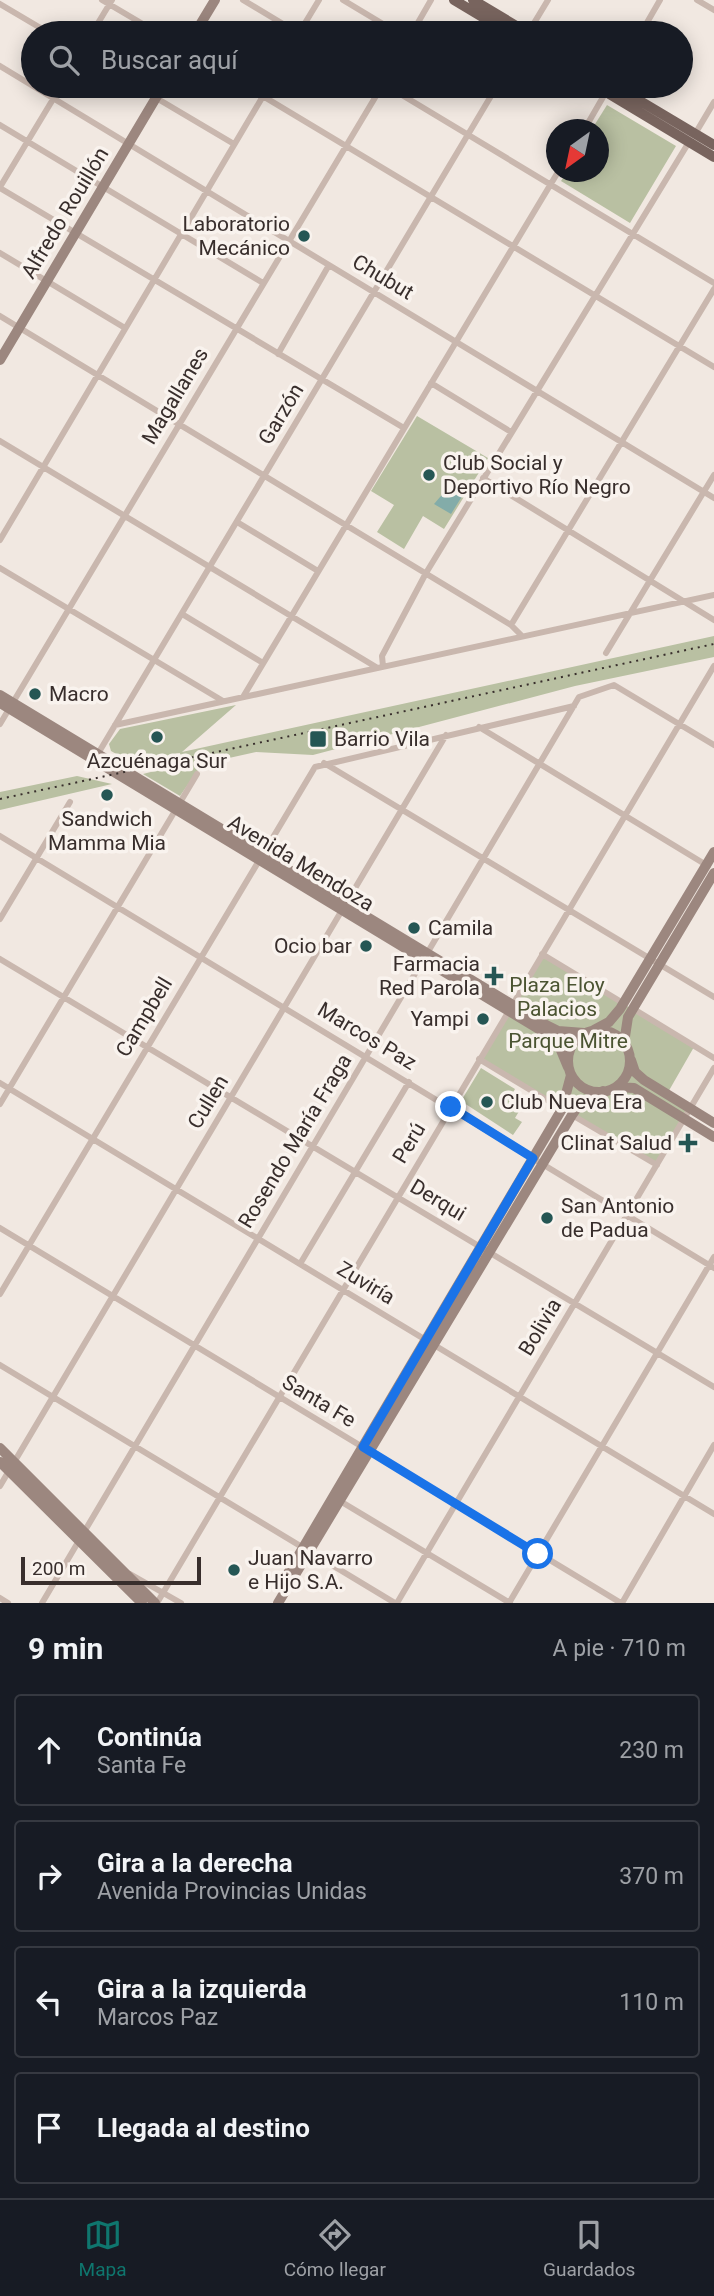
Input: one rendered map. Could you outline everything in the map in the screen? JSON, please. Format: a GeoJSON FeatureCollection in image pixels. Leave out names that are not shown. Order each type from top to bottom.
{"type":"FeatureCollection","features":[{"type":"Feature","properties":{"kind":"main road"},"geometry":{"type":"LineString","coordinates":[[202,21],[215,0]]}},
{"type":"Feature","properties":{"kind":"main road"},"geometry":{"type":"LineString","coordinates":[[454,0],[489,21]]}},
{"type":"Feature","properties":{"kind":"main road"},"geometry":{"type":"LineString","coordinates":[[474,0],[508,21]]}},
{"type":"Feature","properties":{"kind":"main road","name":"Alfredo Rouillón"},"geometry":{"type":"LineString","coordinates":[[0,360],[156,98]]}},
{"type":"Feature","properties":{"kind":"main road"},"geometry":{"type":"LineString","coordinates":[[623,98],[692,138],[714,157]]}},
{"type":"Feature","properties":{"kind":"main road"},"geometry":{"type":"LineString","coordinates":[[692,138],[714,145]]}},
{"type":"Feature","properties":{"kind":"main road","name":"Avenida Mendoza"},"geometry":{"type":"LineString","coordinates":[[0,695],[7,705],[510,1007],[558,1031],[589,1032]]}},
{"type":"Feature","properties":{"kind":"main road"},"geometry":{"type":"LineString","coordinates":[[538,1161],[562,1109],[570,1071],[570,1048],[628,1006],[711,869],[714,852]]}},
{"type":"Feature","properties":{"kind":"main road"},"geometry":{"type":"LineString","coordinates":[[628,1006],[624,1043],[635,1072],[714,1123]]}},
{"type":"Feature","properties":{"kind":"main road","name":"Avenida Mendoza"},"geometry":{"type":"LineString","coordinates":[[510,1007],[558,1043],[570,1071]]}},
{"type":"Feature","properties":{"kind":"main road"},"geometry":{"type":"LineString","coordinates":[[589,1032],[611,1032],[624,1043]]}},
{"type":"Feature","properties":{"kind":"main road"},"geometry":{"type":"LineString","coordinates":[[615,1087],[627,1074],[630,1057]]}},
{"type":"Feature","properties":{"kind":"main road"},"geometry":{"type":"LineString","coordinates":[[570,1071],[584,1088],[603,1091]]}},
{"type":"Feature","properties":{"kind":"main road"},"geometry":{"type":"LineString","coordinates":[[278,1603],[306,1550],[538,1161],[579,1105],[615,1087],[634,1088],[714,1137]]}},
{"type":"Feature","properties":{"kind":"main road"},"geometry":{"type":"LineString","coordinates":[[0,1448],[12,1467],[82,1536],[142,1603]]}},
{"type":"Feature","properties":{"kind":"main road"},"geometry":{"type":"LineString","coordinates":[[271,1603],[340,1501],[366,1449]]}},
{"type":"Feature","properties":{"kind":"main road"},"geometry":{"type":"LineString","coordinates":[[0,1462],[12,1467]]}},
{"type":"Feature","properties":{"kind":"main road"},"geometry":{"type":"LineString","coordinates":[[82,1536],[156,1603]]}},
{"type":"Feature","properties":{"kind":"street"},"geometry":{"type":"LineString","coordinates":[[102,0],[111,2],[140,21]]}},
{"type":"Feature","properties":{"kind":"street"},"geometry":{"type":"LineString","coordinates":[[243,0],[279,21]]}},
{"type":"Feature","properties":{"kind":"street"},"geometry":{"type":"LineString","coordinates":[[306,21],[319,0]]}},
{"type":"Feature","properties":{"kind":"street"},"geometry":{"type":"LineString","coordinates":[[343,0],[378,21]]}},
{"type":"Feature","properties":{"kind":"street"},"geometry":{"type":"LineString","coordinates":[[419,21],[432,0]]}},
{"type":"Feature","properties":{"kind":"street"},"geometry":{"type":"LineString","coordinates":[[535,21],[548,0]]}},
{"type":"Feature","properties":{"kind":"street"},"geometry":{"type":"LineString","coordinates":[[648,21],[660,0]]}},
{"type":"Feature","properties":{"kind":"street"},"geometry":{"type":"LineString","coordinates":[[697,0],[714,10]]}},
{"type":"Feature","properties":{"kind":"street"},"geometry":{"type":"LineString","coordinates":[[99,21],[111,2]]}},
{"type":"Feature","properties":{"kind":"street"},"geometry":{"type":"LineString","coordinates":[[0,4],[29,21]]}},
{"type":"Feature","properties":{"kind":"street","name":"Chubut"},"geometry":{"type":"LineString","coordinates":[[0,65],[21,78]]}},
{"type":"Feature","properties":{"kind":"street"},"geometry":{"type":"LineString","coordinates":[[54,98],[0,188],[404,428]]}},
{"type":"Feature","properties":{"kind":"street","name":"Chubut"},"geometry":{"type":"LineString","coordinates":[[54,98],[714,498]]}},
{"type":"Feature","properties":{"kind":"street"},"geometry":{"type":"LineString","coordinates":[[156,98],[234,144]]}},
{"type":"Feature","properties":{"kind":"street"},"geometry":{"type":"LineString","coordinates":[[0,540],[262,98]]}},
{"type":"Feature","properties":{"kind":"street"},"geometry":{"type":"LineString","coordinates":[[266,98],[714,367]]}},
{"type":"Feature","properties":{"kind":"street","name":"Magallanes"},"geometry":{"type":"LineString","coordinates":[[0,724],[7,705],[69,609],[375,98]]}},
{"type":"Feature","properties":{"kind":"street"},"geometry":{"type":"LineString","coordinates":[[406,98],[714,283]]}},
{"type":"Feature","properties":{"kind":"street","name":"Garzón"},"geometry":{"type":"LineString","coordinates":[[96,757],[489,98]]}},
{"type":"Feature","properties":{"kind":"street"},"geometry":{"type":"LineString","coordinates":[[590,119],[601,98]]}},
{"type":"Feature","properties":{"kind":"street"},"geometry":{"type":"LineString","coordinates":[[379,666],[426,573],[714,102]]}},
{"type":"Feature","properties":{"kind":"street"},"geometry":{"type":"LineString","coordinates":[[0,125],[263,283]]}},
{"type":"Feature","properties":{"kind":"street"},"geometry":{"type":"LineString","coordinates":[[243,697],[552,182]]}},
{"type":"Feature","properties":{"kind":"street"},"geometry":{"type":"LineString","coordinates":[[0,253],[125,328]]}},
{"type":"Feature","properties":{"kind":"street"},"geometry":{"type":"LineString","coordinates":[[278,354],[329,265]]}},
{"type":"Feature","properties":{"kind":"street"},"geometry":{"type":"LineString","coordinates":[[511,625],[714,289]]}},
{"type":"Feature","properties":{"kind":"street"},"geometry":{"type":"LineString","coordinates":[[0,316],[511,625],[521,635]]}},
{"type":"Feature","properties":{"kind":"street"},"geometry":{"type":"LineString","coordinates":[[431,383],[511,432]]}},
{"type":"Feature","properties":{"kind":"street"},"geometry":{"type":"LineString","coordinates":[[0,441],[379,666]]}},
{"type":"Feature","properties":{"kind":"street"},"geometry":{"type":"LineString","coordinates":[[606,653],[714,474]]}},
{"type":"Feature","properties":{"kind":"street"},"geometry":{"type":"LineString","coordinates":[[483,478],[714,620]]}},
{"type":"Feature","properties":{"kind":"street"},"geometry":{"type":"LineString","coordinates":[[237,522],[318,571]]}},
{"type":"Feature","properties":{"kind":"street"},"geometry":{"type":"LineString","coordinates":[[0,568],[223,701]]}},
{"type":"Feature","properties":{"kind":"street"},"geometry":{"type":"LineString","coordinates":[[115,726],[379,666],[714,595]]}},
{"type":"Feature","properties":{"kind":"street"},"geometry":{"type":"LineString","coordinates":[[182,614],[264,663]]}},
{"type":"Feature","properties":{"kind":"street","name":"Perú"},"geometry":{"type":"LineString","coordinates":[[156,1603],[714,666]]}},
{"type":"Feature","properties":{"kind":"street","name":"Rosendo María Fraga"},"geometry":{"type":"LineString","coordinates":[[42,1603],[579,697],[614,685],[679,724]]}},
{"type":"Feature","properties":{"kind":"street"},"geometry":{"type":"LineString","coordinates":[[324,763],[574,706]]}},
{"type":"Feature","properties":{"kind":"street"},"geometry":{"type":"LineString","coordinates":[[679,724],[714,745]]}},
{"type":"Feature","properties":{"kind":"street"},"geometry":{"type":"LineString","coordinates":[[479,727],[711,869]]}},
{"type":"Feature","properties":{"kind":"street","name":"Cullen"},"geometry":{"type":"LineString","coordinates":[[0,1486],[446,735]]}},
{"type":"Feature","properties":{"kind":"street"},"geometry":{"type":"LineString","coordinates":[[324,763],[714,997]]}},
{"type":"Feature","properties":{"kind":"street","name":"Campbell"},"geometry":{"type":"LineString","coordinates":[[0,1294],[260,856],[315,767],[324,763]]}},
{"type":"Feature","properties":{"kind":"street"},"geometry":{"type":"LineString","coordinates":[[0,1104],[197,774]]}},
{"type":"Feature","properties":{"kind":"street"},"geometry":{"type":"LineString","coordinates":[[0,919],[70,802]]}},
{"type":"Feature","properties":{"kind":"street","name":"Marcos Paz"},"geometry":{"type":"LineString","coordinates":[[0,836],[712,1266]]}},
{"type":"Feature","properties":{"kind":"street"},"geometry":{"type":"LineString","coordinates":[[542,954],[714,1058]]}},
{"type":"Feature","properties":{"kind":"street","name":"Derqui"},"geometry":{"type":"LineString","coordinates":[[0,959],[714,1387]]}},
{"type":"Feature","properties":{"kind":"street"},"geometry":{"type":"LineString","coordinates":[[479,1059],[562,1109]]}},
{"type":"Feature","properties":{"kind":"street","name":"Bolivia"},"geometry":{"type":"LineString","coordinates":[[396,1603],[714,1068]]}},
{"type":"Feature","properties":{"kind":"street"},"geometry":{"type":"LineString","coordinates":[[300,1264],[409,1082]]}},
{"type":"Feature","properties":{"kind":"street","name":"Zuviría"},"geometry":{"type":"LineString","coordinates":[[0,1083],[714,1514]]}},
{"type":"Feature","properties":{"kind":"street"},"geometry":{"type":"LineString","coordinates":[[572,1115],[657,1165]]}},
{"type":"Feature","properties":{"kind":"street","name":"Santa Fe"},"geometry":{"type":"LineString","coordinates":[[0,1228],[621,1603]]}},
{"type":"Feature","properties":{"kind":"street"},"geometry":{"type":"LineString","coordinates":[[340,1501],[510,1603],[657,1353],[712,1266],[714,1257]]}},
{"type":"Feature","properties":{"kind":"street"},"geometry":{"type":"LineString","coordinates":[[0,1365],[396,1603]]}},
{"type":"Feature","properties":{"kind":"street"},"geometry":{"type":"LineString","coordinates":[[621,1603],[714,1445]]}},
{"type":"Feature","properties":{"kind":"street"},"geometry":{"type":"LineString","coordinates":[[119,1567],[181,1603]]}},
{"type":"Feature","properties":{"kind":"street"},"geometry":{"type":"LineString","coordinates":[[0,1598],[8,1603]]}},
{"type":"Feature","properties":{"kind":"green space"},"geometry":{"type":"Polygon","coordinates":[[[607,105],[676,146],[630,223],[563,182],[609,182],[609,119],[598,119],[607,105]]]}},
{"type":"Feature","properties":{"kind":"green space","name":"Club Social y Deportivo Río Negro"},"geometry":{"type":"Polygon","coordinates":[[[417,416],[488,458],[444,529],[423,516],[404,549],[377,532],[394,505],[371,491],[417,416]]]}},
{"type":"Feature","properties":{"kind":"green space"},"geometry":{"type":"Polygon","coordinates":[[[714,636],[714,657],[575,686],[313,755],[256,752],[202,764],[180,796],[143,774],[182,764],[180,753],[134,764],[111,751],[109,744],[120,729],[236,705],[182,752],[714,636]]]}},
{"type":"Feature","properties":{"kind":"green space"},"geometry":{"type":"Polygon","coordinates":[[[77,776],[112,784],[0,810],[0,792],[77,776]]]}},
{"type":"Feature","properties":{"kind":"green space","name":"Parque Mitre"},"geometry":{"type":"Polygon","coordinates":[[[542,954],[694,1047],[667,1094],[690,1109],[657,1165],[479,1059],[542,954]]]}},
{"type":"Feature","properties":{"kind":"green space","name":"Club Nueva Era"},"geometry":{"type":"Polygon","coordinates":[[[481,1068],[515,1089],[509,1100],[521,1108],[515,1118],[522,1122],[513,1135],[461,1101],[481,1068]]]}},
{"type":"Feature","properties":{"kind":"water"},"geometry":{"type":"Polygon","coordinates":[[[453,482],[466,490],[451,514],[434,504],[453,482]]]}},
{"type":"Feature","properties":{"kind":"railway"},"geometry":{"type":"LineString","coordinates":[[0,799],[714,644]]}},
{"type":"Feature","properties":{"kind":"place","name":"Laboratorio Mecánico"},"geometry":{"type":"Point","coordinates":[304,236]}},
{"type":"Feature","properties":{"kind":"place","name":"Club Social y Deportivo Río Negro"},"geometry":{"type":"Point","coordinates":[429,475]}},
{"type":"Feature","properties":{"kind":"place","name":"Macro"},"geometry":{"type":"Point","coordinates":[35,694]}},
{"type":"Feature","properties":{"kind":"place","name":"Azcuénaga Sur"},"geometry":{"type":"Point","coordinates":[157,737]}},
{"type":"Feature","properties":{"kind":"place","name":"Barrio Vila"},"geometry":{"type":"Point","coordinates":[318,739]}},
{"type":"Feature","properties":{"kind":"place","name":"Sandwich Mamma Mia"},"geometry":{"type":"Point","coordinates":[107,795]}},
{"type":"Feature","properties":{"kind":"place","name":"Camila"},"geometry":{"type":"Point","coordinates":[414,928]}},
{"type":"Feature","properties":{"kind":"place","name":"Ocio bar"},"geometry":{"type":"Point","coordinates":[366,946]}},
{"type":"Feature","properties":{"kind":"place","name":"Farmacia Red Parola"},"geometry":{"type":"Point","coordinates":[494,976]}},
{"type":"Feature","properties":{"kind":"place","name":"Yampi"},"geometry":{"type":"Point","coordinates":[483,1019]}},
{"type":"Feature","properties":{"kind":"place","name":"Club Nueva Era"},"geometry":{"type":"Point","coordinates":[487,1102]}},
{"type":"Feature","properties":{"kind":"place","name":"Clinat Salud"},"geometry":{"type":"Point","coordinates":[688,1143]}},
{"type":"Feature","properties":{"kind":"place","name":"San Antonio de Padua"},"geometry":{"type":"Point","coordinates":[547,1218]}},
{"type":"Feature","properties":{"kind":"place","name":"Juan Navarro e Hijo S.A."},"geometry":{"type":"Point","coordinates":[234,1570]}},
{"type":"Feature","properties":{"kind":"route"},"geometry":{"type":"LineString","coordinates":[[451,1107],[533,1158],[363,1447],[538,1554]]}},
{"type":"Feature","properties":{"kind":"park label","name":"Plaza Eloy Palacios"},"geometry":{"type":"Point","coordinates":[557,997]}}]}
